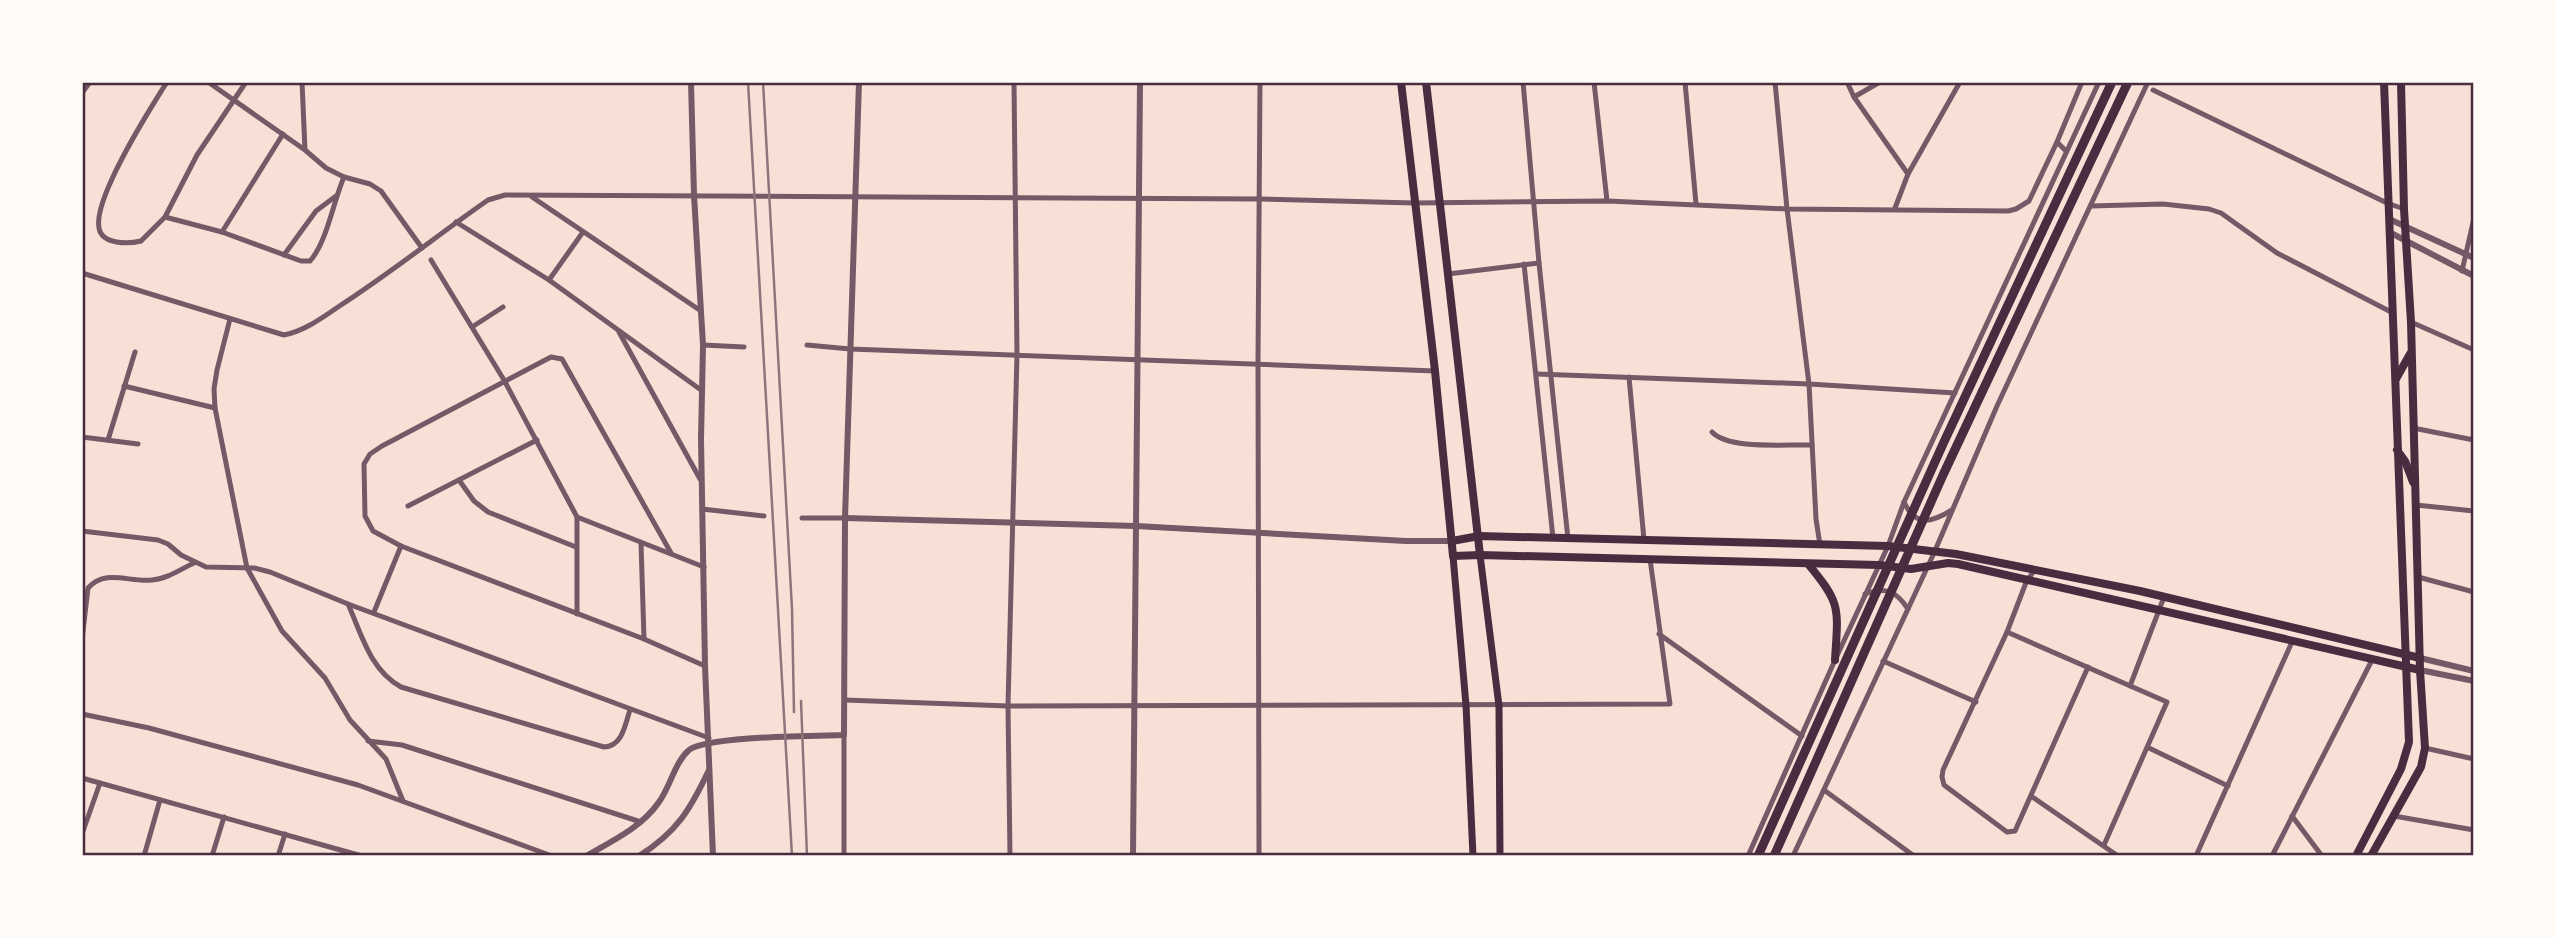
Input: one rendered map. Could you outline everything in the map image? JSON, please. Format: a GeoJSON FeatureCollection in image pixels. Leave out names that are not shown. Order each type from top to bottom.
{"type":"FeatureCollection","features":[{"type":"Feature","properties":{"kind":"highway"},"geometry":{"type":"LineString","coordinates":[[1758,856],[1931,470],[2112,82]]}},
{"type":"Feature","properties":{"kind":"highway"},"geometry":{"type":"LineString","coordinates":[[1774,856],[1944,475],[2128,82]]}},
{"type":"Feature","properties":{"kind":"main road"},"geometry":{"type":"LineString","coordinates":[[1401,82],[1452,541],[1466,705],[1473,856]]}},
{"type":"Feature","properties":{"kind":"main road"},"geometry":{"type":"LineString","coordinates":[[1426,82],[1499,706],[1500,856]]}},
{"type":"Feature","properties":{"kind":"main road"},"geometry":{"type":"LineString","coordinates":[[2356,856],[2407,751],[2384,82]]}},
{"type":"Feature","properties":{"kind":"main road"},"geometry":{"type":"LineString","coordinates":[[2371,856],[2421,767],[2425,748],[2420,670],[2412,350],[2404,225],[2401,82]]}},
{"type":"Feature","properties":{"kind":"main road"},"geometry":{"type":"LineString","coordinates":[[2396,379],[2412,350]]}},
{"type":"Feature","properties":{"kind":"main road"},"geometry":{"type":"LineString","coordinates":[[2397,449],[2405,461],[2416,491]]}},
{"type":"Feature","properties":{"kind":"main road"},"geometry":{"type":"LineString","coordinates":[[1452,541],[1479,536],[1888,546],[1968,555],[2164,597],[2420,658]]}},
{"type":"Feature","properties":{"kind":"main road"},"geometry":{"type":"LineString","coordinates":[[1452,556],[1879,565],[1911,569],[1958,564],[2420,670]]}},
{"type":"Feature","properties":{"kind":"main road"},"geometry":{"type":"LineString","coordinates":[[1808,564],[1829,588],[1835,601],[1835,660]]}},
{"type":"Feature","properties":{"kind":"street"},"geometry":{"type":"LineString","coordinates":[[82,93],[90,82]]}},
{"type":"Feature","properties":{"kind":"street"},"geometry":{"type":"LineString","coordinates":[[167,82],[141,122],[116,172],[101,211],[99,231],[103,236],[117,242],[141,242],[165,217],[197,155],[246,82]]}},
{"type":"Feature","properties":{"kind":"street"},"geometry":{"type":"LineString","coordinates":[[208,82],[305,150],[326,168],[344,177],[370,184],[381,191],[422,248]]}},
{"type":"Feature","properties":{"kind":"street"},"geometry":{"type":"LineString","coordinates":[[302,82],[305,150]]}},
{"type":"Feature","properties":{"kind":"street"},"geometry":{"type":"LineString","coordinates":[[691,82],[694,195],[703,345],[701,390],[705,666],[713,856]]}},
{"type":"Feature","properties":{"kind":"street"},"geometry":{"type":"LineString","coordinates":[[844,856],[845,519],[859,82]]}},
{"type":"Feature","properties":{"kind":"street"},"geometry":{"type":"LineString","coordinates":[[1010,856],[1008,705],[1017,354],[1014,82]]}},
{"type":"Feature","properties":{"kind":"street"},"geometry":{"type":"LineString","coordinates":[[1133,856],[1140,82]]}},
{"type":"Feature","properties":{"kind":"street"},"geometry":{"type":"LineString","coordinates":[[1259,856],[1260,82]]}},
{"type":"Feature","properties":{"kind":"street"},"geometry":{"type":"LineString","coordinates":[[1523,82],[1542,303],[1568,539]]}},
{"type":"Feature","properties":{"kind":"street"},"geometry":{"type":"LineString","coordinates":[[1594,82],[1606,201]]}},
{"type":"Feature","properties":{"kind":"street"},"geometry":{"type":"LineString","coordinates":[[1685,82],[1696,204]]}},
{"type":"Feature","properties":{"kind":"street"},"geometry":{"type":"LineString","coordinates":[[1775,82],[1787,209],[1809,384],[1816,519],[1820,545]]}},
{"type":"Feature","properties":{"kind":"street"},"geometry":{"type":"LineString","coordinates":[[1847,82],[1854,97],[1908,174]]}},
{"type":"Feature","properties":{"kind":"street"},"geometry":{"type":"LineString","coordinates":[[1854,97],[1880,82]]}},
{"type":"Feature","properties":{"kind":"street"},"geometry":{"type":"LineString","coordinates":[[1895,208],[1908,174],[1959,82]]}},
{"type":"Feature","properties":{"kind":"street"},"geometry":{"type":"LineString","coordinates":[[82,273],[284,335],[294,334],[386,276],[456,222],[497,197],[793,195],[856,198],[1261,199],[1414,203],[1606,201],[1787,209],[2016,209],[2029,201],[2082,82]]}},
{"type":"Feature","properties":{"kind":"street"},"geometry":{"type":"LineString","coordinates":[[1748,856],[1888,546],[1905,502],[2099,82]]}},
{"type":"Feature","properties":{"kind":"street"},"geometry":{"type":"LineString","coordinates":[[1793,856],[2148,82]]}},
{"type":"Feature","properties":{"kind":"street"},"geometry":{"type":"LineString","coordinates":[[2153,90],[2404,209]]}},
{"type":"Feature","properties":{"kind":"street"},"geometry":{"type":"LineString","coordinates":[[222,232],[283,134]]}},
{"type":"Feature","properties":{"kind":"street"},"geometry":{"type":"LineString","coordinates":[[2057,142],[2066,151]]}},
{"type":"Feature","properties":{"kind":"street"},"geometry":{"type":"LineString","coordinates":[[165,217],[222,232],[301,261],[310,261],[315,255],[344,177]]}},
{"type":"Feature","properties":{"kind":"street"},"geometry":{"type":"LineString","coordinates":[[284,255],[316,211],[336,196]]}},
{"type":"Feature","properties":{"kind":"street"},"geometry":{"type":"LineString","coordinates":[[531,196],[701,311]]}},
{"type":"Feature","properties":{"kind":"street"},"geometry":{"type":"LineString","coordinates":[[2091,206],[2162,204],[2209,209],[2221,213],[2277,253],[2393,313]]}},
{"type":"Feature","properties":{"kind":"street"},"geometry":{"type":"LineString","coordinates":[[2462,271],[2470,256],[2474,218]]}},
{"type":"Feature","properties":{"kind":"street"},"geometry":{"type":"LineString","coordinates":[[2389,219],[2470,256]]}},
{"type":"Feature","properties":{"kind":"street"},"geometry":{"type":"LineString","coordinates":[[456,222],[550,280],[701,390]]}},
{"type":"Feature","properties":{"kind":"street"},"geometry":{"type":"LineString","coordinates":[[550,280],[583,232]]}},
{"type":"Feature","properties":{"kind":"street"},"geometry":{"type":"LineString","coordinates":[[2389,232],[2474,276]]}},
{"type":"Feature","properties":{"kind":"street"},"geometry":{"type":"LineString","coordinates":[[431,260],[503,380],[577,517],[577,614]]}},
{"type":"Feature","properties":{"kind":"street"},"geometry":{"type":"LineString","coordinates":[[1447,274],[1539,263]]}},
{"type":"Feature","properties":{"kind":"street"},"geometry":{"type":"LineString","coordinates":[[1524,264],[1553,538]]}},
{"type":"Feature","properties":{"kind":"street"},"geometry":{"type":"LineString","coordinates":[[1529,303],[1542,303]]}},
{"type":"Feature","properties":{"kind":"street"},"geometry":{"type":"LineString","coordinates":[[472,327],[503,307]]}},
{"type":"Feature","properties":{"kind":"street"},"geometry":{"type":"LineString","coordinates":[[230,319],[217,370],[215,408],[247,568],[282,631],[325,678],[343,710],[386,759],[403,801]]}},
{"type":"Feature","properties":{"kind":"street"},"geometry":{"type":"LineString","coordinates":[[2411,322],[2474,350]]}},
{"type":"Feature","properties":{"kind":"street"},"geometry":{"type":"LineString","coordinates":[[617,329],[702,483]]}},
{"type":"Feature","properties":{"kind":"street"},"geometry":{"type":"LineString","coordinates":[[703,345],[744,348]]}},
{"type":"Feature","properties":{"kind":"street"},"geometry":{"type":"LineString","coordinates":[[807,345],[850,349],[1435,371]]}},
{"type":"Feature","properties":{"kind":"street"},"geometry":{"type":"LineString","coordinates":[[108,440],[135,352]]}},
{"type":"Feature","properties":{"kind":"street"},"geometry":{"type":"LineString","coordinates":[[671,553],[559,357],[551,357],[503,380],[370,454],[364,464],[365,516],[373,531],[401,546],[644,639],[705,666]]}},
{"type":"Feature","properties":{"kind":"street"},"geometry":{"type":"LineString","coordinates":[[1537,374],[1809,384],[1955,393]]}},
{"type":"Feature","properties":{"kind":"street"},"geometry":{"type":"LineString","coordinates":[[1629,377],[1644,540]]}},
{"type":"Feature","properties":{"kind":"street"},"geometry":{"type":"LineString","coordinates":[[124,386],[215,408]]}},
{"type":"Feature","properties":{"kind":"street"},"geometry":{"type":"LineString","coordinates":[[1541,419],[1555,419]]}},
{"type":"Feature","properties":{"kind":"street"},"geometry":{"type":"LineString","coordinates":[[2413,428],[2474,440]]}},
{"type":"Feature","properties":{"kind":"street"},"geometry":{"type":"LineString","coordinates":[[1712,432],[1717,438],[1730,443],[1812,445]]}},
{"type":"Feature","properties":{"kind":"street"},"geometry":{"type":"LineString","coordinates":[[82,437],[138,444]]}},
{"type":"Feature","properties":{"kind":"street"},"geometry":{"type":"LineString","coordinates":[[408,506],[537,440]]}},
{"type":"Feature","properties":{"kind":"street"},"geometry":{"type":"LineString","coordinates":[[459,480],[474,501],[488,512],[576,547]]}},
{"type":"Feature","properties":{"kind":"street"},"geometry":{"type":"LineString","coordinates":[[1547,485],[1561,485]]}},
{"type":"Feature","properties":{"kind":"street"},"geometry":{"type":"LineString","coordinates":[[1905,502],[1908,511],[1920,520],[1934,519],[1952,510]]}},
{"type":"Feature","properties":{"kind":"street"},"geometry":{"type":"LineString","coordinates":[[2416,505],[2474,511]]}},
{"type":"Feature","properties":{"kind":"street"},"geometry":{"type":"LineString","coordinates":[[702,509],[764,516]]}},
{"type":"Feature","properties":{"kind":"street"},"geometry":{"type":"LineString","coordinates":[[577,517],[704,567]]}},
{"type":"Feature","properties":{"kind":"street"},"geometry":{"type":"LineString","coordinates":[[802,517],[1136,526],[1406,541],[1452,541]]}},
{"type":"Feature","properties":{"kind":"street"},"geometry":{"type":"LineString","coordinates":[[82,531],[158,540],[206,568],[247,568],[270,572],[709,741]]}},
{"type":"Feature","properties":{"kind":"street"},"geometry":{"type":"LineString","coordinates":[[641,542],[644,639]]}},
{"type":"Feature","properties":{"kind":"street"},"geometry":{"type":"LineString","coordinates":[[374,612],[401,546]]}},
{"type":"Feature","properties":{"kind":"street"},"geometry":{"type":"LineString","coordinates":[[845,700],[1008,705],[1670,704],[1650,559]]}},
{"type":"Feature","properties":{"kind":"street"},"geometry":{"type":"LineString","coordinates":[[82,640],[88,588],[93,582],[111,577],[150,581],[163,578],[194,562]]}},
{"type":"Feature","properties":{"kind":"street"},"geometry":{"type":"LineString","coordinates":[[2036,569],[2027,580],[2007,632],[1943,770],[1944,785],[2007,832],[2015,831],[2088,667]]}},
{"type":"Feature","properties":{"kind":"street"},"geometry":{"type":"LineString","coordinates":[[2418,577],[2474,592]]}},
{"type":"Feature","properties":{"kind":"street"},"geometry":{"type":"LineString","coordinates":[[1865,594],[1882,589],[1894,592],[1908,609]]}},
{"type":"Feature","properties":{"kind":"street"},"geometry":{"type":"LineString","coordinates":[[2130,686],[2164,597]]}},
{"type":"Feature","properties":{"kind":"street"},"geometry":{"type":"LineString","coordinates":[[348,604],[374,663],[389,680],[401,687],[604,747],[618,742],[630,710]]}},
{"type":"Feature","properties":{"kind":"street"},"geometry":{"type":"LineString","coordinates":[[2007,632],[2167,702],[2104,845]]}},
{"type":"Feature","properties":{"kind":"street"},"geometry":{"type":"LineString","coordinates":[[1659,634],[1801,736]]}},
{"type":"Feature","properties":{"kind":"street"},"geometry":{"type":"LineString","coordinates":[[2196,856],[2292,642]]}},
{"type":"Feature","properties":{"kind":"street"},"geometry":{"type":"LineString","coordinates":[[2420,658],[2474,671]]}},
{"type":"Feature","properties":{"kind":"street"},"geometry":{"type":"LineString","coordinates":[[1883,660],[1976,702]]}},
{"type":"Feature","properties":{"kind":"street"},"geometry":{"type":"LineString","coordinates":[[2272,856],[2372,660]]}},
{"type":"Feature","properties":{"kind":"street"},"geometry":{"type":"LineString","coordinates":[[2420,670],[2474,681]]}},
{"type":"Feature","properties":{"kind":"street"},"geometry":{"type":"LineString","coordinates":[[82,714],[149,728],[358,785],[552,856]]}},
{"type":"Feature","properties":{"kind":"street"},"geometry":{"type":"LineString","coordinates":[[586,856],[641,822],[659,802],[686,753],[695,747],[709,741],[844,736]]}},
{"type":"Feature","properties":{"kind":"street"},"geometry":{"type":"LineString","coordinates":[[368,741],[401,745],[641,822]]}},
{"type":"Feature","properties":{"kind":"street"},"geometry":{"type":"LineString","coordinates":[[2149,748],[2228,786]]}},
{"type":"Feature","properties":{"kind":"street"},"geometry":{"type":"LineString","coordinates":[[2425,748],[2474,759]]}},
{"type":"Feature","properties":{"kind":"street"},"geometry":{"type":"LineString","coordinates":[[639,856],[677,827],[691,807],[710,768]]}},
{"type":"Feature","properties":{"kind":"street"},"geometry":{"type":"LineString","coordinates":[[82,778],[362,856]]}},
{"type":"Feature","properties":{"kind":"street"},"geometry":{"type":"LineString","coordinates":[[82,834],[100,783]]}},
{"type":"Feature","properties":{"kind":"street"},"geometry":{"type":"LineString","coordinates":[[1824,790],[1913,856]]}},
{"type":"Feature","properties":{"kind":"street"},"geometry":{"type":"LineString","coordinates":[[2031,796],[2119,856]]}},
{"type":"Feature","properties":{"kind":"street"},"geometry":{"type":"LineString","coordinates":[[144,856],[160,800]]}},
{"type":"Feature","properties":{"kind":"street"},"geometry":{"type":"LineString","coordinates":[[2292,816],[2322,856]]}},
{"type":"Feature","properties":{"kind":"street"},"geometry":{"type":"LineString","coordinates":[[2393,816],[2474,830]]}},
{"type":"Feature","properties":{"kind":"street"},"geometry":{"type":"LineString","coordinates":[[212,856],[224,817]]}},
{"type":"Feature","properties":{"kind":"street"},"geometry":{"type":"LineString","coordinates":[[278,856],[285,834]]}},
{"type":"Feature","properties":{"kind":"railway"},"geometry":{"type":"LineString","coordinates":[[748,82],[792,856]]}},
{"type":"Feature","properties":{"kind":"railway"},"geometry":{"type":"LineString","coordinates":[[763,82],[792,609],[794,712]]}},
{"type":"Feature","properties":{"kind":"railway"},"geometry":{"type":"LineString","coordinates":[[801,701],[807,856]]}}]}
